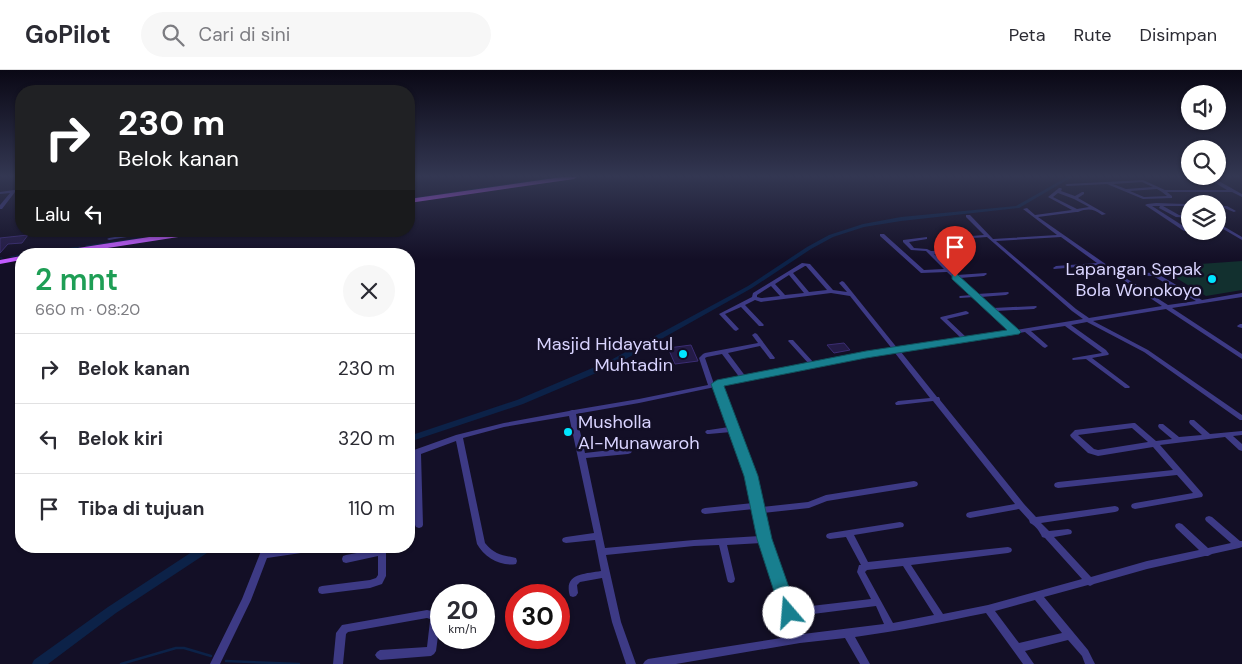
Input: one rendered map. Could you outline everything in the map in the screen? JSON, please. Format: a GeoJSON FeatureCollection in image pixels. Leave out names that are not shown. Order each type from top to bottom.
{"type":"FeatureCollection","features":[{"type":"Feature","properties":{"kind":"main road"},"geometry":{"type":"LineString","coordinates":[[82,248],[136,237]]}},
{"type":"Feature","properties":{"kind":"main road"},"geometry":{"type":"LineString","coordinates":[[0,262],[15,259]]}},
{"type":"Feature","properties":{"kind":"street"},"geometry":{"type":"LineString","coordinates":[[1065,205],[1078,211]]}},
{"type":"Feature","properties":{"kind":"street"},"geometry":{"type":"LineString","coordinates":[[1087,205],[1104,214]]}},
{"type":"Feature","properties":{"kind":"street"},"geometry":{"type":"LineString","coordinates":[[1181,205],[1146,205],[1181,227]]}},
{"type":"Feature","properties":{"kind":"street"},"geometry":{"type":"LineString","coordinates":[[1158,206],[1181,216]]}},
{"type":"Feature","properties":{"kind":"street"},"geometry":{"type":"LineString","coordinates":[[1034,216],[1093,208]]}},
{"type":"Feature","properties":{"kind":"street"},"geometry":{"type":"LineString","coordinates":[[1226,208],[1234,212]]}},
{"type":"Feature","properties":{"kind":"street"},"geometry":{"type":"LineString","coordinates":[[1025,209],[1101,264],[1169,307],[1242,357]]}},
{"type":"Feature","properties":{"kind":"street"},"geometry":{"type":"LineString","coordinates":[[968,216],[1025,270],[1089,321],[1146,351],[1242,418]]}},
{"type":"Feature","properties":{"kind":"street"},"geometry":{"type":"LineString","coordinates":[[1226,229],[1242,239]]}},
{"type":"Feature","properties":{"kind":"street"},"geometry":{"type":"LineString","coordinates":[[882,235],[923,272],[948,270]]}},
{"type":"Feature","properties":{"kind":"street"},"geometry":{"type":"LineString","coordinates":[[959,238],[1062,236]]}},
{"type":"Feature","properties":{"kind":"street"},"geometry":{"type":"LineString","coordinates":[[109,239],[128,237]]}},
{"type":"Feature","properties":{"kind":"street"},"geometry":{"type":"LineString","coordinates":[[925,238],[905,241],[914,249],[926,249],[1015,332]]}},
{"type":"Feature","properties":{"kind":"street"},"geometry":{"type":"LineString","coordinates":[[930,253],[971,251]]}},
{"type":"Feature","properties":{"kind":"street"},"geometry":{"type":"LineString","coordinates":[[754,298],[755,294],[804,264],[808,264],[831,291]]}},
{"type":"Feature","properties":{"kind":"street"},"geometry":{"type":"LineString","coordinates":[[1056,268],[1101,264]]}},
{"type":"Feature","properties":{"kind":"street"},"geometry":{"type":"LineString","coordinates":[[790,273],[808,294]]}},
{"type":"Feature","properties":{"kind":"street"},"geometry":{"type":"LineString","coordinates":[[1115,273],[1154,274],[1200,301]]}},
{"type":"Feature","properties":{"kind":"street"},"geometry":{"type":"LineString","coordinates":[[955,277],[984,274]]}},
{"type":"Feature","properties":{"kind":"street"},"geometry":{"type":"LineString","coordinates":[[842,282],[937,399],[1020,506],[1090,582]]}},
{"type":"Feature","properties":{"kind":"street"},"geometry":{"type":"LineString","coordinates":[[772,284],[784,297]]}},
{"type":"Feature","properties":{"kind":"street"},"geometry":{"type":"LineString","coordinates":[[736,329],[722,314],[754,298],[761,300],[831,291],[852,295]]}},
{"type":"Feature","properties":{"kind":"street"},"geometry":{"type":"LineString","coordinates":[[962,297],[1006,293]]}},
{"type":"Feature","properties":{"kind":"street"},"geometry":{"type":"LineString","coordinates":[[415,453],[459,437],[504,425],[639,401],[813,364],[1242,295]]}},
{"type":"Feature","properties":{"kind":"street"},"geometry":{"type":"LineString","coordinates":[[740,304],[761,325]]}},
{"type":"Feature","properties":{"kind":"street"},"geometry":{"type":"LineString","coordinates":[[991,310],[1034,307]]}},
{"type":"Feature","properties":{"kind":"street"},"geometry":{"type":"LineString","coordinates":[[966,313],[944,316],[943,318],[966,340]]}},
{"type":"Feature","properties":{"kind":"street"},"geometry":{"type":"LineString","coordinates":[[1066,324],[1106,354],[1075,359]]}},
{"type":"Feature","properties":{"kind":"street"},"geometry":{"type":"LineString","coordinates":[[1027,331],[1045,346]]}},
{"type":"Feature","properties":{"kind":"street"},"geometry":{"type":"LineString","coordinates":[[756,335],[772,358]]}},
{"type":"Feature","properties":{"kind":"street"},"geometry":{"type":"LineString","coordinates":[[791,341],[813,364]]}},
{"type":"Feature","properties":{"kind":"street"},"geometry":{"type":"LineString","coordinates":[[762,344],[705,355],[702,358],[751,476],[765,539],[789,613],[800,639]]}},
{"type":"Feature","properties":{"kind":"street"},"geometry":{"type":"LineString","coordinates":[[724,352],[744,379]]}},
{"type":"Feature","properties":{"kind":"street"},"geometry":{"type":"LineString","coordinates":[[1087,357],[1127,387]]}},
{"type":"Feature","properties":{"kind":"street"},"geometry":{"type":"LineString","coordinates":[[898,403],[937,399]]}},
{"type":"Feature","properties":{"kind":"street"},"geometry":{"type":"LineString","coordinates":[[572,412],[605,574],[622,645],[631,664]]}},
{"type":"Feature","properties":{"kind":"street"},"geometry":{"type":"LineString","coordinates":[[1192,422],[1209,437]]}},
{"type":"Feature","properties":{"kind":"street"},"geometry":{"type":"LineString","coordinates":[[1135,506],[1198,495],[1155,444],[1134,425],[1074,433],[1094,453],[1155,444],[1178,440],[1242,433]]}},
{"type":"Feature","properties":{"kind":"street"},"geometry":{"type":"LineString","coordinates":[[1161,426],[1178,440]]}},
{"type":"Feature","properties":{"kind":"street"},"geometry":{"type":"LineString","coordinates":[[710,432],[732,429]]}},
{"type":"Feature","properties":{"kind":"street"},"geometry":{"type":"LineString","coordinates":[[1227,435],[1242,448]]}},
{"type":"Feature","properties":{"kind":"street"},"geometry":{"type":"LineString","coordinates":[[459,437],[480,544],[488,553],[499,559],[513,561]]}},
{"type":"Feature","properties":{"kind":"street"},"geometry":{"type":"LineString","coordinates":[[582,456],[628,451]]}},
{"type":"Feature","properties":{"kind":"street"},"geometry":{"type":"LineString","coordinates":[[418,452],[419,524]]}},
{"type":"Feature","properties":{"kind":"street"},"geometry":{"type":"LineString","coordinates":[[1058,485],[1179,472]]}},
{"type":"Feature","properties":{"kind":"street"},"geometry":{"type":"LineString","coordinates":[[705,511],[809,505],[826,498],[914,484]]}},
{"type":"Feature","properties":{"kind":"street"},"geometry":{"type":"LineString","coordinates":[[970,515],[1020,506]]}},
{"type":"Feature","properties":{"kind":"street"},"geometry":{"type":"LineString","coordinates":[[1033,520],[1115,509]]}},
{"type":"Feature","properties":{"kind":"street"},"geometry":{"type":"LineString","coordinates":[[1209,519],[1240,544]]}},
{"type":"Feature","properties":{"kind":"street"},"geometry":{"type":"LineString","coordinates":[[830,536],[900,525]]}},
{"type":"Feature","properties":{"kind":"street"},"geometry":{"type":"LineString","coordinates":[[1180,526],[1208,553]]}},
{"type":"Feature","properties":{"kind":"street"},"geometry":{"type":"LineString","coordinates":[[1045,535],[1068,532]]}},
{"type":"Feature","properties":{"kind":"street"},"geometry":{"type":"LineString","coordinates":[[848,533],[866,566]]}},
{"type":"Feature","properties":{"kind":"street"},"geometry":{"type":"LineString","coordinates":[[566,540],[598,536]]}},
{"type":"Feature","properties":{"kind":"street"},"geometry":{"type":"LineString","coordinates":[[601,552],[765,539]]}},
{"type":"Feature","properties":{"kind":"street"},"geometry":{"type":"LineString","coordinates":[[722,541],[730,579]]}},
{"type":"Feature","properties":{"kind":"street"},"geometry":{"type":"LineString","coordinates":[[648,664],[800,639],[891,628],[941,619],[988,609],[1147,566],[1240,544]]}},
{"type":"Feature","properties":{"kind":"street"},"geometry":{"type":"LineString","coordinates":[[891,628],[861,572],[866,566],[1008,550]]}},
{"type":"Feature","properties":{"kind":"street"},"geometry":{"type":"LineString","coordinates":[[215,664],[246,600],[264,553]]}},
{"type":"Feature","properties":{"kind":"street"},"geometry":{"type":"LineString","coordinates":[[346,559],[368,553]]}},
{"type":"Feature","properties":{"kind":"street"},"geometry":{"type":"LineString","coordinates":[[322,590],[370,584],[379,581],[382,576],[382,553]]}},
{"type":"Feature","properties":{"kind":"street"},"geometry":{"type":"LineString","coordinates":[[905,562],[941,619]]}},
{"type":"Feature","properties":{"kind":"street"},"geometry":{"type":"LineString","coordinates":[[573,593],[573,582],[578,579],[605,574]]}},
{"type":"Feature","properties":{"kind":"street"},"geometry":{"type":"LineString","coordinates":[[1036,596],[1084,653],[1090,664]]}},
{"type":"Feature","properties":{"kind":"street"},"geometry":{"type":"LineString","coordinates":[[789,613],[878,602]]}},
{"type":"Feature","properties":{"kind":"street"},"geometry":{"type":"LineString","coordinates":[[988,609],[1029,664]]}},
{"type":"Feature","properties":{"kind":"street"},"geometry":{"type":"LineString","coordinates":[[339,662],[341,633],[345,628],[427,614],[433,615],[435,621],[431,651],[380,655]]}},
{"type":"Feature","properties":{"kind":"street"},"geometry":{"type":"LineString","coordinates":[[848,634],[866,664]]}},
{"type":"Feature","properties":{"kind":"street"},"geometry":{"type":"LineString","coordinates":[[1017,648],[1064,637]]}},
{"type":"Feature","properties":{"kind":"green space","name":"Lapangan Sepak Bola Wonokoyo"},"geometry":{"type":"Polygon","coordinates":[[[1242,261],[1242,290],[1206,296],[1158,267],[1242,261]]]}},
{"type":"Feature","properties":{"kind":"building"},"geometry":{"type":"Polygon","coordinates":[[[26,237],[22,243],[8,244],[0,253],[0,238],[26,237]]]}},
{"type":"Feature","properties":{"kind":"building"},"geometry":{"type":"Polygon","coordinates":[[[844,343],[850,350],[834,353],[827,345],[844,343]]]}},
{"type":"Feature","properties":{"kind":"building","name":"Masjid Hidayatul Muhtadin"},"geometry":{"type":"Polygon","coordinates":[[[691,345],[698,361],[675,364],[668,348],[691,345]]]}},
{"type":"Feature","properties":{"kind":"waterway"},"geometry":{"type":"LineString","coordinates":[[415,437],[520,402],[612,363],[750,287],[809,248],[831,236],[863,226],[901,219],[1017,207],[1021,205]]}},
{"type":"Feature","properties":{"kind":"waterway"},"geometry":{"type":"LineString","coordinates":[[86,246],[142,238]]}},
{"type":"Feature","properties":{"kind":"waterway"},"geometry":{"type":"LineString","coordinates":[[72,248],[80,247]]}},
{"type":"Feature","properties":{"kind":"waterway"},"geometry":{"type":"LineString","coordinates":[[10,257],[15,256]]}},
{"type":"Feature","properties":{"kind":"waterway"},"geometry":{"type":"LineString","coordinates":[[38,664],[112,610],[198,553]]}},
{"type":"Feature","properties":{"kind":"waterway"},"geometry":{"type":"LineString","coordinates":[[121,664],[176,648],[184,648],[211,656]]}},
{"type":"Feature","properties":{"kind":"waterway"},"geometry":{"type":"LineString","coordinates":[[226,661],[299,664]]}},
{"type":"Feature","properties":{"kind":"place","name":"Lapangan Sepak Bola Wonokoyo"},"geometry":{"type":"Point","coordinates":[1212,279]}},
{"type":"Feature","properties":{"kind":"place","name":"Masjid Hidayatul Muhtadin"},"geometry":{"type":"Point","coordinates":[683,354]}},
{"type":"Feature","properties":{"kind":"place","name":"Musholla Al-Munawaroh"},"geometry":{"type":"Point","coordinates":[568,432]}},
{"type":"Feature","properties":{"kind":"route"},"geometry":{"type":"LineString","coordinates":[[789,613],[765,539],[747,463],[732,429],[717,384],[813,364],[1015,332],[955,277]]}}]}
